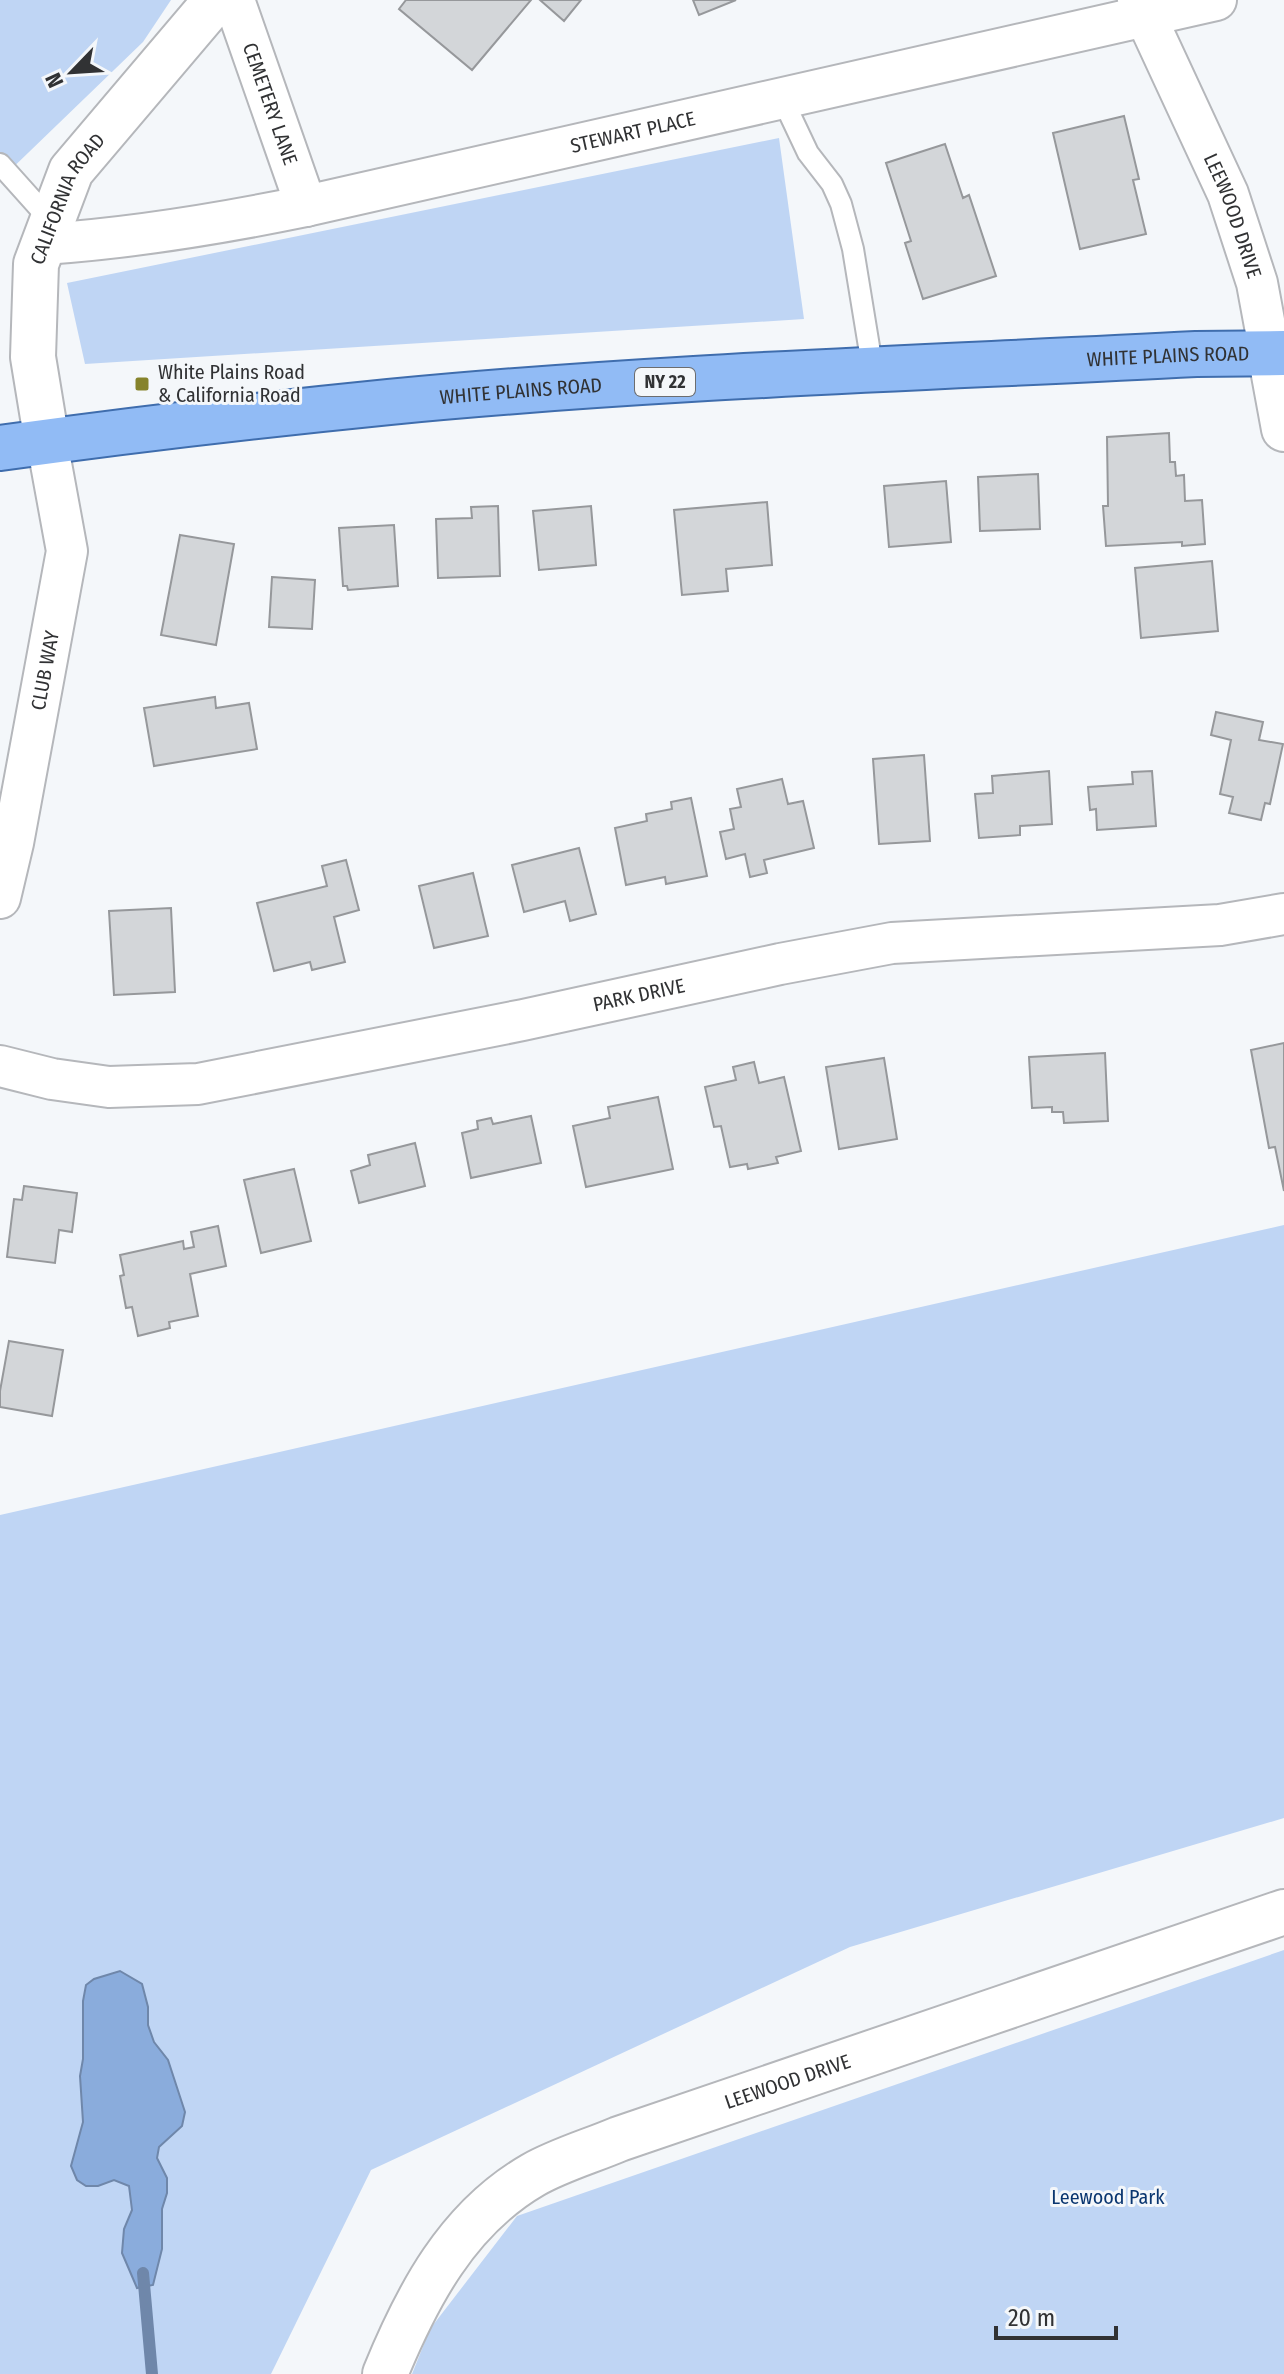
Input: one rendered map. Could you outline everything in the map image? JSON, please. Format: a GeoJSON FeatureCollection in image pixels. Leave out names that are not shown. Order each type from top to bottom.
{"type":"FeatureCollection","features":[{"type":"Feature","properties":{"kind":"main road","name":"WHITE PLAINS ROAD"},"geometry":{"type":"LineString","coordinates":[[0,448],[392,402],[653,383],[1196,354],[1277,353]]}},
{"type":"Feature","properties":{"kind":"street","name":"CALIFORNIA ROAD"},"geometry":{"type":"LineString","coordinates":[[47,442],[33,357],[36,264],[71,171],[216,0]]}},
{"type":"Feature","properties":{"kind":"street","name":"CEMETERY LANE"},"geometry":{"type":"LineString","coordinates":[[234,0],[306,206]]}},
{"type":"Feature","properties":{"kind":"street","name":"STEWART PLACE"},"geometry":{"type":"LineString","coordinates":[[48,233],[121,239],[203,227],[782,98],[1141,8],[1216,0]]}},
{"type":"Feature","properties":{"kind":"street","name":"LEEWOOD DRIVE"},"geometry":{"type":"LineString","coordinates":[[1141,8],[1228,194],[1277,353],[1284,429]]}},
{"type":"Feature","properties":{"kind":"street","name":"CLUB WAY"},"geometry":{"type":"LineString","coordinates":[[0,898],[16,828],[67,551],[47,442]]}},
{"type":"Feature","properties":{"kind":"street","name":"PARK DRIVE"},"geometry":{"type":"LineString","coordinates":[[0,1066],[52,1079],[109,1087],[198,1084],[892,943],[1220,925],[1284,914]]}},
{"type":"Feature","properties":{"kind":"street","name":"LEEWOOD DRIVE"},"geometry":{"type":"LineString","coordinates":[[385,2374],[419,2297],[450,2248],[488,2208],[534,2175],[619,2139],[1284,1912]]}},
{"type":"Feature","properties":{"kind":"lane"},"geometry":{"type":"LineString","coordinates":[[782,98],[808,153],[832,184],[841,204],[853,249],[873,371]]}},
{"type":"Feature","properties":{"kind":"lane"},"geometry":{"type":"LineString","coordinates":[[0,164],[48,233]]}},
{"type":"Feature","properties":{"kind":"green space"},"geometry":{"type":"Polygon","coordinates":[[[0,0],[171,0],[143,42],[0,180],[0,0]]]}},
{"type":"Feature","properties":{"kind":"green space"},"geometry":{"type":"Polygon","coordinates":[[[779,138],[804,319],[85,364],[67,283],[779,138]]]}},
{"type":"Feature","properties":{"kind":"green space"},"geometry":{"type":"Polygon","coordinates":[[[1284,1225],[1284,1818],[850,1947],[371,2170],[271,2374],[0,2374],[0,1515],[1284,1225]]]}},
{"type":"Feature","properties":{"kind":"green space","name":"Leewood Park"},"geometry":{"type":"Polygon","coordinates":[[[1284,1950],[1284,2374],[412,2374],[430,2329],[517,2216],[1284,1950]]]}},
{"type":"Feature","properties":{"kind":"shaded area"},"geometry":{"type":"Polygon","coordinates":[[[120,1971],[142,1984],[148,2007],[148,2025],[154,2042],[168,2060],[185,2112],[182,2126],[159,2147],[157,2158],[167,2178],[162,2209],[162,2249],[153,2285],[137,2288],[122,2253],[124,2229],[132,2210],[129,2186],[114,2180],[98,2186],[86,2186],[77,2180],[71,2166],[83,2122],[80,2076],[86,1985],[94,1979],[120,1971]]]}},
{"type":"Feature","properties":{"kind":"building"},"geometry":{"type":"Polygon","coordinates":[[[406,0],[531,0],[472,70],[399,9],[406,0]]]}},
{"type":"Feature","properties":{"kind":"building"},"geometry":{"type":"Polygon","coordinates":[[[540,0],[581,0],[564,21],[540,0]]]}},
{"type":"Feature","properties":{"kind":"building"},"geometry":{"type":"Polygon","coordinates":[[[693,0],[736,0],[699,15],[693,0]]]}},
{"type":"Feature","properties":{"kind":"building"},"geometry":{"type":"Polygon","coordinates":[[[1124,116],[1139,179],[1133,180],[1146,234],[1080,249],[1053,133],[1124,116]]]}},
{"type":"Feature","properties":{"kind":"building"},"geometry":{"type":"Polygon","coordinates":[[[945,144],[963,198],[969,195],[996,276],[923,299],[905,243],[911,241],[886,163],[945,144]]]}},
{"type":"Feature","properties":{"kind":"building"},"geometry":{"type":"Polygon","coordinates":[[[1169,433],[1170,462],[1175,462],[1176,476],[1184,475],[1185,501],[1202,500],[1205,544],[1182,546],[1182,542],[1106,546],[1103,506],[1108,506],[1107,437],[1169,433]]]}},
{"type":"Feature","properties":{"kind":"building"},"geometry":{"type":"Polygon","coordinates":[[[1038,474],[1040,529],[980,531],[978,477],[1038,474]]]}},
{"type":"Feature","properties":{"kind":"building"},"geometry":{"type":"Polygon","coordinates":[[[946,481],[951,542],[889,547],[884,486],[946,481]]]}},
{"type":"Feature","properties":{"kind":"building"},"geometry":{"type":"Polygon","coordinates":[[[767,502],[772,565],[726,569],[728,591],[682,595],[674,510],[767,502]]]}},
{"type":"Feature","properties":{"kind":"building"},"geometry":{"type":"Polygon","coordinates":[[[498,506],[500,576],[438,578],[436,519],[472,518],[471,507],[498,506]]]}},
{"type":"Feature","properties":{"kind":"building"},"geometry":{"type":"Polygon","coordinates":[[[591,506],[596,565],[539,570],[533,511],[591,506]]]}},
{"type":"Feature","properties":{"kind":"building"},"geometry":{"type":"Polygon","coordinates":[[[394,525],[398,586],[348,590],[347,586],[343,586],[339,528],[394,525]]]}},
{"type":"Feature","properties":{"kind":"building"},"geometry":{"type":"Polygon","coordinates":[[[180,535],[234,544],[216,645],[161,635],[180,535]]]}},
{"type":"Feature","properties":{"kind":"building"},"geometry":{"type":"Polygon","coordinates":[[[1212,561],[1218,631],[1141,638],[1135,568],[1212,561]]]}},
{"type":"Feature","properties":{"kind":"building"},"geometry":{"type":"Polygon","coordinates":[[[272,577],[315,580],[312,629],[269,627],[272,577]]]}},
{"type":"Feature","properties":{"kind":"building"},"geometry":{"type":"Polygon","coordinates":[[[215,697],[216,708],[249,703],[257,749],[154,766],[144,708],[215,697]]]}},
{"type":"Feature","properties":{"kind":"building"},"geometry":{"type":"Polygon","coordinates":[[[1216,712],[1263,722],[1259,740],[1283,744],[1270,804],[1265,803],[1261,820],[1229,813],[1233,797],[1220,794],[1231,740],[1211,735],[1216,712]]]}},
{"type":"Feature","properties":{"kind":"building"},"geometry":{"type":"Polygon","coordinates":[[[924,755],[930,841],[879,844],[873,759],[924,755]]]}},
{"type":"Feature","properties":{"kind":"building"},"geometry":{"type":"Polygon","coordinates":[[[1049,771],[1052,824],[1020,826],[1020,835],[979,838],[975,794],[993,793],[992,776],[1049,771]]]}},
{"type":"Feature","properties":{"kind":"building"},"geometry":{"type":"Polygon","coordinates":[[[1152,771],[1156,826],[1097,830],[1096,809],[1090,810],[1088,787],[1133,784],[1132,772],[1152,771]]]}},
{"type":"Feature","properties":{"kind":"building"},"geometry":{"type":"Polygon","coordinates":[[[782,779],[788,804],[803,801],[814,848],[764,860],[767,873],[750,877],[745,854],[726,859],[720,832],[734,829],[730,809],[741,807],[737,789],[782,779]]]}},
{"type":"Feature","properties":{"kind":"building"},"geometry":{"type":"Polygon","coordinates":[[[691,798],[707,876],[666,884],[665,877],[626,885],[615,828],[647,821],[646,814],[672,809],[671,802],[691,798]]]}},
{"type":"Feature","properties":{"kind":"building"},"geometry":{"type":"Polygon","coordinates":[[[579,848],[596,914],[570,921],[565,901],[524,912],[512,865],[579,848]]]}},
{"type":"Feature","properties":{"kind":"building"},"geometry":{"type":"Polygon","coordinates":[[[346,860],[359,910],[334,917],[345,962],[312,970],[310,962],[274,971],[257,903],[327,886],[322,866],[346,860]]]}},
{"type":"Feature","properties":{"kind":"building"},"geometry":{"type":"Polygon","coordinates":[[[473,873],[488,936],[434,948],[419,886],[473,873]]]}},
{"type":"Feature","properties":{"kind":"building"},"geometry":{"type":"Polygon","coordinates":[[[171,908],[175,992],[114,995],[109,911],[171,908]]]}},
{"type":"Feature","properties":{"kind":"building"},"geometry":{"type":"Polygon","coordinates":[[[1284,1043],[1284,1191],[1275,1147],[1269,1148],[1251,1050],[1284,1043]]]}},
{"type":"Feature","properties":{"kind":"building"},"geometry":{"type":"Polygon","coordinates":[[[1105,1053],[1108,1121],[1064,1123],[1063,1112],[1052,1112],[1052,1107],[1032,1108],[1029,1057],[1105,1053]]]}},
{"type":"Feature","properties":{"kind":"building"},"geometry":{"type":"Polygon","coordinates":[[[884,1058],[897,1139],[839,1149],[826,1067],[884,1058]]]}},
{"type":"Feature","properties":{"kind":"building"},"geometry":{"type":"Polygon","coordinates":[[[754,1062],[759,1083],[784,1077],[801,1151],[776,1157],[778,1163],[748,1169],[747,1164],[730,1167],[721,1126],[714,1127],[705,1087],[736,1080],[733,1067],[754,1062]]]}},
{"type":"Feature","properties":{"kind":"building"},"geometry":{"type":"Polygon","coordinates":[[[658,1097],[673,1169],[586,1187],[573,1126],[610,1118],[608,1107],[658,1097]]]}},
{"type":"Feature","properties":{"kind":"building"},"geometry":{"type":"Polygon","coordinates":[[[531,1116],[541,1163],[471,1178],[462,1133],[478,1129],[477,1121],[491,1118],[493,1124],[531,1116]]]}},
{"type":"Feature","properties":{"kind":"building"},"geometry":{"type":"Polygon","coordinates":[[[415,1143],[425,1186],[359,1203],[351,1171],[370,1165],[368,1155],[415,1143]]]}},
{"type":"Feature","properties":{"kind":"building"},"geometry":{"type":"Polygon","coordinates":[[[294,1169],[311,1241],[261,1253],[244,1180],[294,1169]]]}},
{"type":"Feature","properties":{"kind":"building"},"geometry":{"type":"Polygon","coordinates":[[[24,1186],[77,1193],[72,1232],[59,1230],[55,1263],[7,1257],[14,1199],[22,1200],[24,1186]]]}},
{"type":"Feature","properties":{"kind":"building"},"geometry":{"type":"Polygon","coordinates":[[[218,1226],[226,1266],[190,1274],[198,1316],[169,1322],[170,1328],[138,1336],[132,1307],[126,1308],[120,1255],[183,1241],[184,1249],[194,1247],[191,1232],[218,1226]]]}},
{"type":"Feature","properties":{"kind":"building"},"geometry":{"type":"Polygon","coordinates":[[[9,1341],[63,1350],[52,1416],[0,1407],[9,1341]]]}},
{"type":"Feature","properties":{"kind":"waterway"},"geometry":{"type":"LineString","coordinates":[[143,2273],[152,2374]]}},
{"type":"Feature","properties":{"kind":"place","name":"White Plains Road & California Road"},"geometry":{"type":"Point","coordinates":[142,384]}}]}
